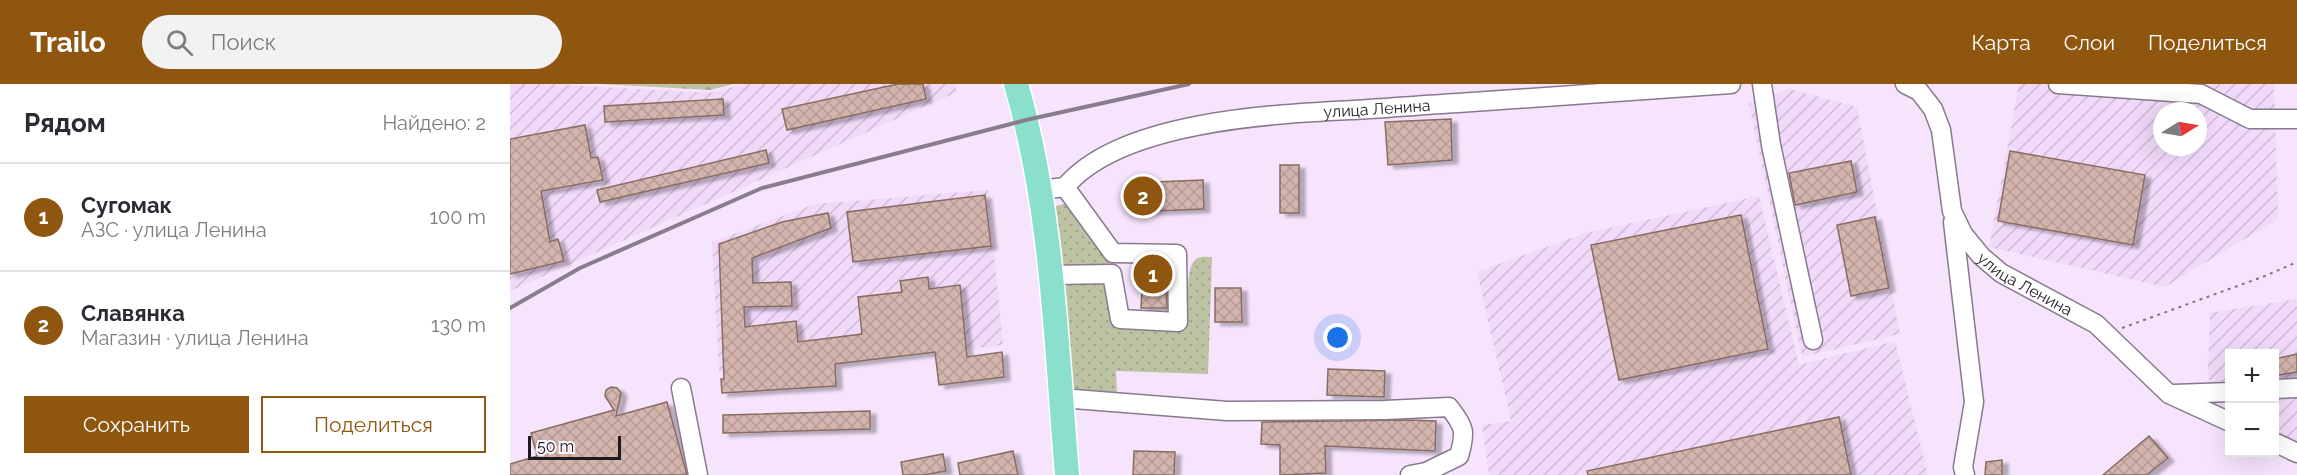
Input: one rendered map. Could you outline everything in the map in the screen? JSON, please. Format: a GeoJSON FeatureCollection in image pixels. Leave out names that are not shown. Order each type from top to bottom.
{"type":"FeatureCollection","features":[{"type":"Feature","properties":{"kind":"main road"},"geometry":{"type":"LineString","coordinates":[[1016,84],[1040,190],[1051,275],[1067,475]]}},
{"type":"Feature","properties":{"kind":"lane","name":"улица Ленина"},"geometry":{"type":"LineString","coordinates":[[1065,187],[1072,178],[1099,160],[1127,146],[1181,130],[1260,115],[1731,84]]}},
{"type":"Feature","properties":{"kind":"lane"},"geometry":{"type":"LineString","coordinates":[[1762,84],[1771,145],[1813,340]]}},
{"type":"Feature","properties":{"kind":"lane","name":"улица Ленина"},"geometry":{"type":"LineString","coordinates":[[1905,84],[1919,91],[1933,109],[1941,130],[1952,211],[1963,234],[1981,256],[2001,273],[2096,324],[2169,394],[2225,420]]}},
{"type":"Feature","properties":{"kind":"lane"},"geometry":{"type":"LineString","coordinates":[[2058,84],[2201,94],[2250,119],[2297,119]]}},
{"type":"Feature","properties":{"kind":"lane"},"geometry":{"type":"LineString","coordinates":[[1040,190],[1065,187],[1113,253],[1177,254],[1178,322],[1120,319],[1112,274],[1051,275]]}},
{"type":"Feature","properties":{"kind":"lane"},"geometry":{"type":"LineString","coordinates":[[1952,211],[1974,402],[1963,467],[1965,475]]}},
{"type":"Feature","properties":{"kind":"lane"},"geometry":{"type":"LineString","coordinates":[[681,388],[698,475]]}},
{"type":"Feature","properties":{"kind":"lane"},"geometry":{"type":"LineString","coordinates":[[2279,389],[2297,388]]}},
{"type":"Feature","properties":{"kind":"lane"},"geometry":{"type":"LineString","coordinates":[[2169,394],[2225,392]]}},
{"type":"Feature","properties":{"kind":"lane"},"geometry":{"type":"LineString","coordinates":[[1061,398],[1227,411],[1385,410],[1449,407],[1463,424],[1464,440],[1459,456],[1426,472],[1410,475]]}},
{"type":"Feature","properties":{"kind":"lane"},"geometry":{"type":"LineString","coordinates":[[2279,444],[2297,453]]}},
{"type":"Feature","properties":{"kind":"path"},"geometry":{"type":"LineString","coordinates":[[2105,333],[2233,288],[2297,262]]}},
{"type":"Feature","properties":{"kind":"shaded area"},"geometry":{"type":"Polygon","coordinates":[[[510,84],[551,84],[710,93],[744,84],[955,84],[957,92],[510,291],[510,84]]]}},
{"type":"Feature","properties":{"kind":"shaded area"},"geometry":{"type":"Polygon","coordinates":[[[2019,84],[2274,84],[2278,219],[2165,287],[1989,247],[2019,84]]]}},
{"type":"Feature","properties":{"kind":"shaded area"},"geometry":{"type":"Polygon","coordinates":[[[1789,89],[1857,107],[1900,334],[1802,357],[1749,104],[1789,89]]]}},
{"type":"Feature","properties":{"kind":"shaded area"},"geometry":{"type":"Polygon","coordinates":[[[988,190],[1003,345],[745,374],[719,372],[712,242],[815,204],[988,190]]]}},
{"type":"Feature","properties":{"kind":"shaded area"},"geometry":{"type":"Polygon","coordinates":[[[1759,196],[1799,365],[1895,341],[1928,475],[1489,475],[1482,425],[1511,421],[1477,272],[1585,233],[1759,196]]]}},
{"type":"Feature","properties":{"kind":"shaded area"},"geometry":{"type":"Polygon","coordinates":[[[2297,299],[2297,444],[2279,436],[2279,349],[2225,349],[2225,412],[2213,407],[2208,370],[2210,313],[2297,299]]]}},
{"type":"Feature","properties":{"kind":"green space"},"geometry":{"type":"Polygon","coordinates":[[[601,84],[733,84],[710,90],[601,84]]]}},
{"type":"Feature","properties":{"kind":"green space"},"geometry":{"type":"Polygon","coordinates":[[[1068,205],[1110,260],[1108,266],[1063,268],[1059,263],[1054,210],[1056,206],[1068,205]]]}},
{"type":"Feature","properties":{"kind":"green space"},"geometry":{"type":"Polygon","coordinates":[[[1199,257],[1212,257],[1208,374],[1116,371],[1117,396],[1072,395],[1063,288],[1077,282],[1106,282],[1109,287],[1112,326],[1166,329],[1184,322],[1190,269],[1193,262],[1199,257]]]}},
{"type":"Feature","properties":{"kind":"building"},"geometry":{"type":"Polygon","coordinates":[[[898,84],[923,84],[926,99],[787,130],[782,109],[898,84]]]}},
{"type":"Feature","properties":{"kind":"building"},"geometry":{"type":"Polygon","coordinates":[[[723,99],[724,115],[605,122],[604,106],[723,99]]]}},
{"type":"Feature","properties":{"kind":"building"},"geometry":{"type":"Polygon","coordinates":[[[1451,119],[1452,160],[1388,165],[1385,122],[1451,119]]]}},
{"type":"Feature","properties":{"kind":"building"},"geometry":{"type":"Polygon","coordinates":[[[585,125],[591,158],[598,157],[603,180],[541,191],[550,242],[558,239],[564,261],[510,274],[510,139],[585,125]]]}},
{"type":"Feature","properties":{"kind":"building"},"geometry":{"type":"Polygon","coordinates":[[[766,150],[769,163],[600,202],[597,190],[766,150]]]}},
{"type":"Feature","properties":{"kind":"building"},"geometry":{"type":"Polygon","coordinates":[[[2010,151],[2145,175],[2133,245],[1998,221],[2010,151]]]}},
{"type":"Feature","properties":{"kind":"building"},"geometry":{"type":"Polygon","coordinates":[[[1851,161],[1857,192],[1795,205],[1789,173],[1851,161]]]}},
{"type":"Feature","properties":{"kind":"building"},"geometry":{"type":"Polygon","coordinates":[[[1280,165],[1299,165],[1299,213],[1280,213],[1280,165]]]}},
{"type":"Feature","properties":{"kind":"building"},"geometry":{"type":"Polygon","coordinates":[[[1203,180],[1204,209],[1132,212],[1131,183],[1203,180]]]}},
{"type":"Feature","properties":{"kind":"building"},"geometry":{"type":"Polygon","coordinates":[[[985,195],[991,246],[853,262],[847,212],[985,195]]]}},
{"type":"Feature","properties":{"kind":"building"},"geometry":{"type":"Polygon","coordinates":[[[828,213],[831,228],[752,258],[753,283],[791,282],[792,306],[744,307],[745,327],[796,321],[798,342],[862,334],[858,297],[902,292],[900,281],[928,277],[929,289],[960,285],[967,357],[1002,352],[1004,377],[939,385],[935,352],[835,364],[836,386],[722,393],[721,379],[724,379],[719,244],[782,222],[828,213]]]}},
{"type":"Feature","properties":{"kind":"building"},"geometry":{"type":"Polygon","coordinates":[[[1741,215],[1768,349],[1619,380],[1591,245],[1741,215]]]}},
{"type":"Feature","properties":{"kind":"building"},"geometry":{"type":"Polygon","coordinates":[[[1875,217],[1889,288],[1851,296],[1837,225],[1875,217]]]}},
{"type":"Feature","properties":{"kind":"building"},"geometry":{"type":"Polygon","coordinates":[[[1148,265],[1162,265],[1161,291],[1166,291],[1167,308],[1141,308],[1142,291],[1148,292],[1148,265]]]}},
{"type":"Feature","properties":{"kind":"building"},"geometry":{"type":"Polygon","coordinates":[[[1215,288],[1241,288],[1242,322],[1215,322],[1215,288]]]}},
{"type":"Feature","properties":{"kind":"building"},"geometry":{"type":"Polygon","coordinates":[[[2297,354],[2297,372],[2279,375],[2279,358],[2297,354]]]}},
{"type":"Feature","properties":{"kind":"building"},"geometry":{"type":"Polygon","coordinates":[[[1328,369],[1385,371],[1384,397],[1327,395],[1328,369]]]}},
{"type":"Feature","properties":{"kind":"building"},"geometry":{"type":"Polygon","coordinates":[[[611,387],[617,388],[621,393],[616,416],[667,402],[687,475],[510,475],[510,464],[537,456],[531,433],[614,410],[605,396],[606,390],[611,387]]]}},
{"type":"Feature","properties":{"kind":"building"},"geometry":{"type":"Polygon","coordinates":[[[870,411],[870,429],[723,433],[723,415],[870,411]]]}},
{"type":"Feature","properties":{"kind":"building"},"geometry":{"type":"Polygon","coordinates":[[[1839,417],[1851,475],[1588,475],[1587,471],[1839,417]]]}},
{"type":"Feature","properties":{"kind":"building"},"geometry":{"type":"Polygon","coordinates":[[[1436,421],[1435,451],[1325,446],[1326,473],[1280,475],[1280,445],[1261,444],[1262,422],[1436,421]]]}},
{"type":"Feature","properties":{"kind":"building"},"geometry":{"type":"Polygon","coordinates":[[[2149,436],[2168,458],[2147,475],[2103,475],[2149,436]]]}},
{"type":"Feature","properties":{"kind":"building"},"geometry":{"type":"Polygon","coordinates":[[[1013,451],[1018,475],[960,475],[958,463],[1013,451]]]}},
{"type":"Feature","properties":{"kind":"building"},"geometry":{"type":"Polygon","coordinates":[[[1134,451],[1175,452],[1174,475],[1133,475],[1134,451]]]}},
{"type":"Feature","properties":{"kind":"building"},"geometry":{"type":"Polygon","coordinates":[[[943,454],[946,471],[923,475],[903,475],[901,462],[943,454]]]}},
{"type":"Feature","properties":{"kind":"building"},"geometry":{"type":"Polygon","coordinates":[[[2002,460],[2002,475],[1985,475],[1986,462],[2002,460]]]}},
{"type":"Feature","properties":{"kind":"railway"},"geometry":{"type":"LineString","coordinates":[[510,308],[580,268],[762,188],[1026,120],[1189,84]]}},
{"type":"Feature","properties":{"kind":"place","name":"Славянка"},"geometry":{"type":"Point","coordinates":[1143,196]}},
{"type":"Feature","properties":{"kind":"place","name":"Сугомак"},"geometry":{"type":"Point","coordinates":[1153,274]}}]}
